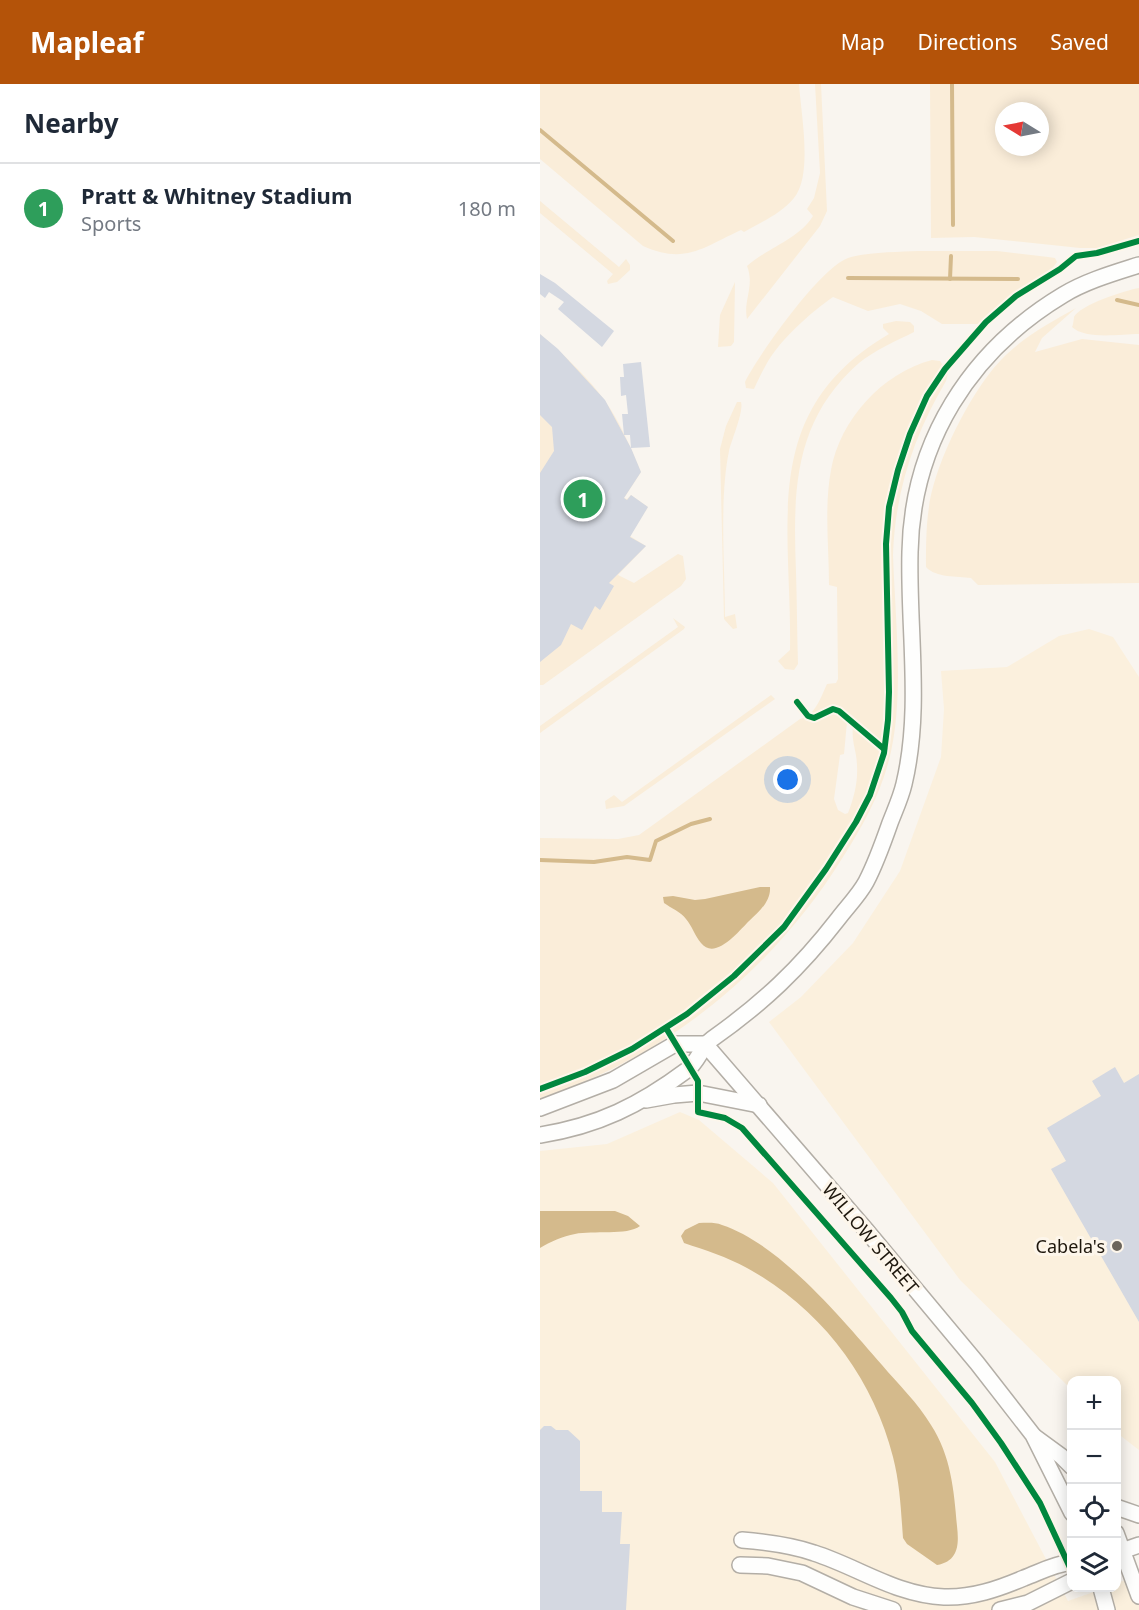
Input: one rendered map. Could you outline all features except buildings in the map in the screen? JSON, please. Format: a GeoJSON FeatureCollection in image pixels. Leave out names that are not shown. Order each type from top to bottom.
{"type":"FeatureCollection","features":[{"type":"Feature","properties":{"kind":"street"},"geometry":{"type":"LineString","coordinates":[[540,1135],[578,1128],[627,1109],[690,1068],[705,1044],[736,1022],[785,981],[820,942],[864,885],[880,851],[903,786],[908,758],[913,702],[910,555],[914,505],[920,476],[943,418],[988,353],[1021,323],[1065,293],[1139,265]]}},
{"type":"Feature","properties":{"kind":"street"},"geometry":{"type":"LineString","coordinates":[[540,1108],[613,1080],[675,1044],[705,1044]]}},
{"type":"Feature","properties":{"kind":"street","name":"WILLOW STREET"},"geometry":{"type":"LineString","coordinates":[[705,1044],[896,1265],[977,1363],[1033,1435],[1067,1505]]}},
{"type":"Feature","properties":{"kind":"street"},"geometry":{"type":"LineString","coordinates":[[640,1101],[698,1093],[759,1106]]}},
{"type":"Feature","properties":{"kind":"street","name":"WILLOW STREET"},"geometry":{"type":"LineString","coordinates":[[1033,1435],[1067,1463]]}},
{"type":"Feature","properties":{"kind":"street"},"geometry":{"type":"LineString","coordinates":[[1121,1509],[1139,1515]]}},
{"type":"Feature","properties":{"kind":"street"},"geometry":{"type":"LineString","coordinates":[[742,1540],[767,1542],[813,1552],[909,1592],[944,1597],[975,1595],[1010,1584],[1059,1563],[1067,1562]]}},
{"type":"Feature","properties":{"kind":"street"},"geometry":{"type":"LineString","coordinates":[[1121,1552],[1139,1545]]}},
{"type":"Feature","properties":{"kind":"street"},"geometry":{"type":"LineString","coordinates":[[1121,1554],[1139,1596]]}},
{"type":"Feature","properties":{"kind":"street"},"geometry":{"type":"LineString","coordinates":[[740,1565],[768,1566],[802,1573],[853,1597],[893,1610]]}},
{"type":"Feature","properties":{"kind":"street"},"geometry":{"type":"LineString","coordinates":[[1000,1610],[1028,1603],[1067,1583]]}},
{"type":"Feature","properties":{"kind":"street"},"geometry":{"type":"LineString","coordinates":[[1102,1592],[1107,1610]]}},
{"type":"Feature","properties":{"kind":"shaded area"},"geometry":{"type":"Polygon","coordinates":[[[540,84],[799,84],[804,144],[803,175],[800,188],[789,204],[771,217],[744,232],[741,230],[705,248],[683,254],[671,254],[643,246],[540,159],[540,84]]]}},
{"type":"Feature","properties":{"kind":"shaded area"},"geometry":{"type":"Polygon","coordinates":[[[815,84],[821,84],[827,211],[820,226],[747,319],[746,306],[750,280],[747,266],[800,231],[813,216],[807,209],[814,198],[820,173],[815,84]]]}},
{"type":"Feature","properties":{"kind":"shaded area"},"geometry":{"type":"Polygon","coordinates":[[[930,84],[1139,84],[1139,235],[1097,248],[974,237],[931,238],[930,84]]]}},
{"type":"Feature","properties":{"kind":"shaded area"},"geometry":{"type":"Polygon","coordinates":[[[540,201],[619,267],[626,259],[630,270],[617,282],[608,284],[607,281],[613,274],[540,213],[540,201]]]}},
{"type":"Feature","properties":{"kind":"shaded area"},"geometry":{"type":"Polygon","coordinates":[[[918,251],[997,251],[1055,258],[1057,262],[1051,270],[1015,294],[980,324],[942,324],[921,311],[900,304],[868,311],[833,297],[806,318],[780,345],[767,363],[754,389],[746,388],[745,382],[752,369],[776,333],[807,294],[836,265],[848,258],[863,255],[918,251]]]}},
{"type":"Feature","properties":{"kind":"shaded area"},"geometry":{"type":"Polygon","coordinates":[[[735,282],[734,342],[731,346],[718,347],[720,315],[735,282]]]}},
{"type":"Feature","properties":{"kind":"shaded area"},"geometry":{"type":"Polygon","coordinates":[[[1139,288],[1139,334],[1094,335],[1072,327],[1074,317],[1078,312],[1114,295],[1139,288]]]}},
{"type":"Feature","properties":{"kind":"shaded area"},"geometry":{"type":"Polygon","coordinates":[[[1076,308],[1042,338],[1035,352],[1082,339],[1139,345],[1139,583],[978,585],[971,578],[941,575],[930,571],[926,567],[926,537],[933,489],[939,468],[969,404],[994,367],[1007,354],[1049,323],[1076,308]]]}},
{"type":"Feature","properties":{"kind":"shaded area"},"geometry":{"type":"Polygon","coordinates":[[[896,321],[910,322],[914,326],[914,332],[859,363],[837,385],[821,409],[809,434],[797,486],[795,514],[798,664],[794,670],[785,669],[778,661],[790,650],[788,515],[791,473],[801,434],[819,398],[847,364],[889,334],[883,328],[883,324],[896,321]]]}},
{"type":"Feature","properties":{"kind":"shaded area"},"geometry":{"type":"Polygon","coordinates":[[[540,334],[583,374],[605,401],[620,426],[641,472],[624,498],[627,499],[631,495],[648,507],[630,536],[646,546],[618,575],[634,583],[678,554],[683,556],[686,579],[681,586],[543,685],[540,685],[540,334]]]}},
{"type":"Feature","properties":{"kind":"shaded area"},"geometry":{"type":"Polygon","coordinates":[[[932,360],[940,361],[948,373],[924,422],[902,486],[893,555],[898,649],[896,719],[890,757],[880,787],[860,830],[815,898],[784,936],[750,972],[713,1005],[673,1034],[631,1059],[586,1081],[540,1098],[540,838],[618,839],[639,835],[810,714],[827,684],[836,683],[838,679],[837,587],[829,585],[827,528],[831,470],[844,434],[866,401],[880,387],[914,366],[932,360]],[[847,722],[844,754],[840,755],[834,799],[838,810],[845,814],[848,813],[852,802],[857,778],[853,727],[847,722]]]}},
{"type":"Feature","properties":{"kind":"shaded area"},"geometry":{"type":"Polygon","coordinates":[[[737,402],[741,402],[741,412],[729,451],[723,512],[725,617],[735,614],[737,628],[733,629],[724,619],[720,449],[726,426],[737,402]]]}},
{"type":"Feature","properties":{"kind":"shaded area"},"geometry":{"type":"Polygon","coordinates":[[[673,618],[685,627],[684,629],[540,733],[540,726],[678,627],[673,618]]]}},
{"type":"Feature","properties":{"kind":"shaded area","name":"Cabela's"},"geometry":{"type":"Polygon","coordinates":[[[1089,629],[1113,637],[1139,677],[1139,1450],[1121,1436],[1121,1376],[1067,1376],[1067,1385],[960,1280],[769,1022],[801,997],[853,943],[900,871],[941,757],[944,709],[941,671],[1007,667],[1059,636],[1089,629]]]}},
{"type":"Feature","properties":{"kind":"shaded area"},"geometry":{"type":"Polygon","coordinates":[[[771,695],[775,699],[624,806],[606,809],[605,801],[614,795],[622,802],[771,695]]]}},
{"type":"Feature","properties":{"kind":"shaded area"},"geometry":{"type":"Polygon","coordinates":[[[760,887],[770,887],[769,897],[764,906],[733,937],[720,947],[713,949],[701,943],[686,919],[664,903],[663,897],[705,899],[760,887]]]}},
{"type":"Feature","properties":{"kind":"shaded area"},"geometry":{"type":"Polygon","coordinates":[[[680,1112],[699,1120],[773,1183],[995,1462],[1068,1601],[1094,1592],[1121,1592],[1121,1582],[1139,1575],[1139,1610],[540,1610],[540,1151],[607,1144],[680,1112]]]}},
{"type":"Feature","properties":{"kind":"shaded area"},"geometry":{"type":"Polygon","coordinates":[[[540,1211],[615,1211],[628,1216],[640,1226],[627,1231],[570,1235],[540,1248],[540,1211]]]}},
{"type":"Feature","properties":{"kind":"shaded area"},"geometry":{"type":"Polygon","coordinates":[[[699,1223],[719,1224],[744,1235],[766,1248],[788,1266],[829,1305],[920,1409],[938,1437],[950,1474],[958,1539],[956,1551],[950,1560],[937,1565],[907,1544],[903,1538],[897,1477],[884,1428],[872,1399],[840,1348],[820,1324],[773,1284],[732,1260],[684,1243],[681,1236],[685,1230],[699,1223]]]}},
{"type":"Feature","properties":{"kind":"waterway"},"geometry":{"type":"LineString","coordinates":[[952,84],[953,225]]}},
{"type":"Feature","properties":{"kind":"waterway"},"geometry":{"type":"LineString","coordinates":[[540,130],[673,241]]}},
{"type":"Feature","properties":{"kind":"waterway"},"geometry":{"type":"LineString","coordinates":[[950,279],[951,256]]}},
{"type":"Feature","properties":{"kind":"waterway"},"geometry":{"type":"LineString","coordinates":[[848,278],[1018,279]]}},
{"type":"Feature","properties":{"kind":"waterway"},"geometry":{"type":"LineString","coordinates":[[1117,300],[1139,305]]}},
{"type":"Feature","properties":{"kind":"waterway"},"geometry":{"type":"LineString","coordinates":[[540,860],[594,862],[627,857],[650,860],[656,841],[691,824],[710,819]]}},
{"type":"Feature","properties":{"kind":"cycle path"},"geometry":{"type":"LineString","coordinates":[[540,1089],[585,1072],[632,1049],[687,1014],[734,976],[784,927],[826,869],[870,795],[884,753],[889,692],[886,544],[889,507],[910,434],[927,396],[945,369],[986,322],[1016,296],[1060,269],[1076,256],[1097,253],[1139,241]]}},
{"type":"Feature","properties":{"kind":"cycle path"},"geometry":{"type":"LineString","coordinates":[[797,702],[808,716],[814,718],[833,709],[839,711],[884,749]]}},
{"type":"Feature","properties":{"kind":"cycle path"},"geometry":{"type":"LineString","coordinates":[[666,1028],[698,1081],[698,1112],[725,1118],[742,1128],[891,1298],[912,1331],[972,1403],[1001,1443],[1040,1503],[1067,1561]]}},
{"type":"Feature","properties":{"kind":"place","name":"Pratt & Whitney Stadium"},"geometry":{"type":"Point","coordinates":[583,499]}},
{"type":"Feature","properties":{"kind":"place","name":"Cabela's"},"geometry":{"type":"Point","coordinates":[1117,1246]}}]}
